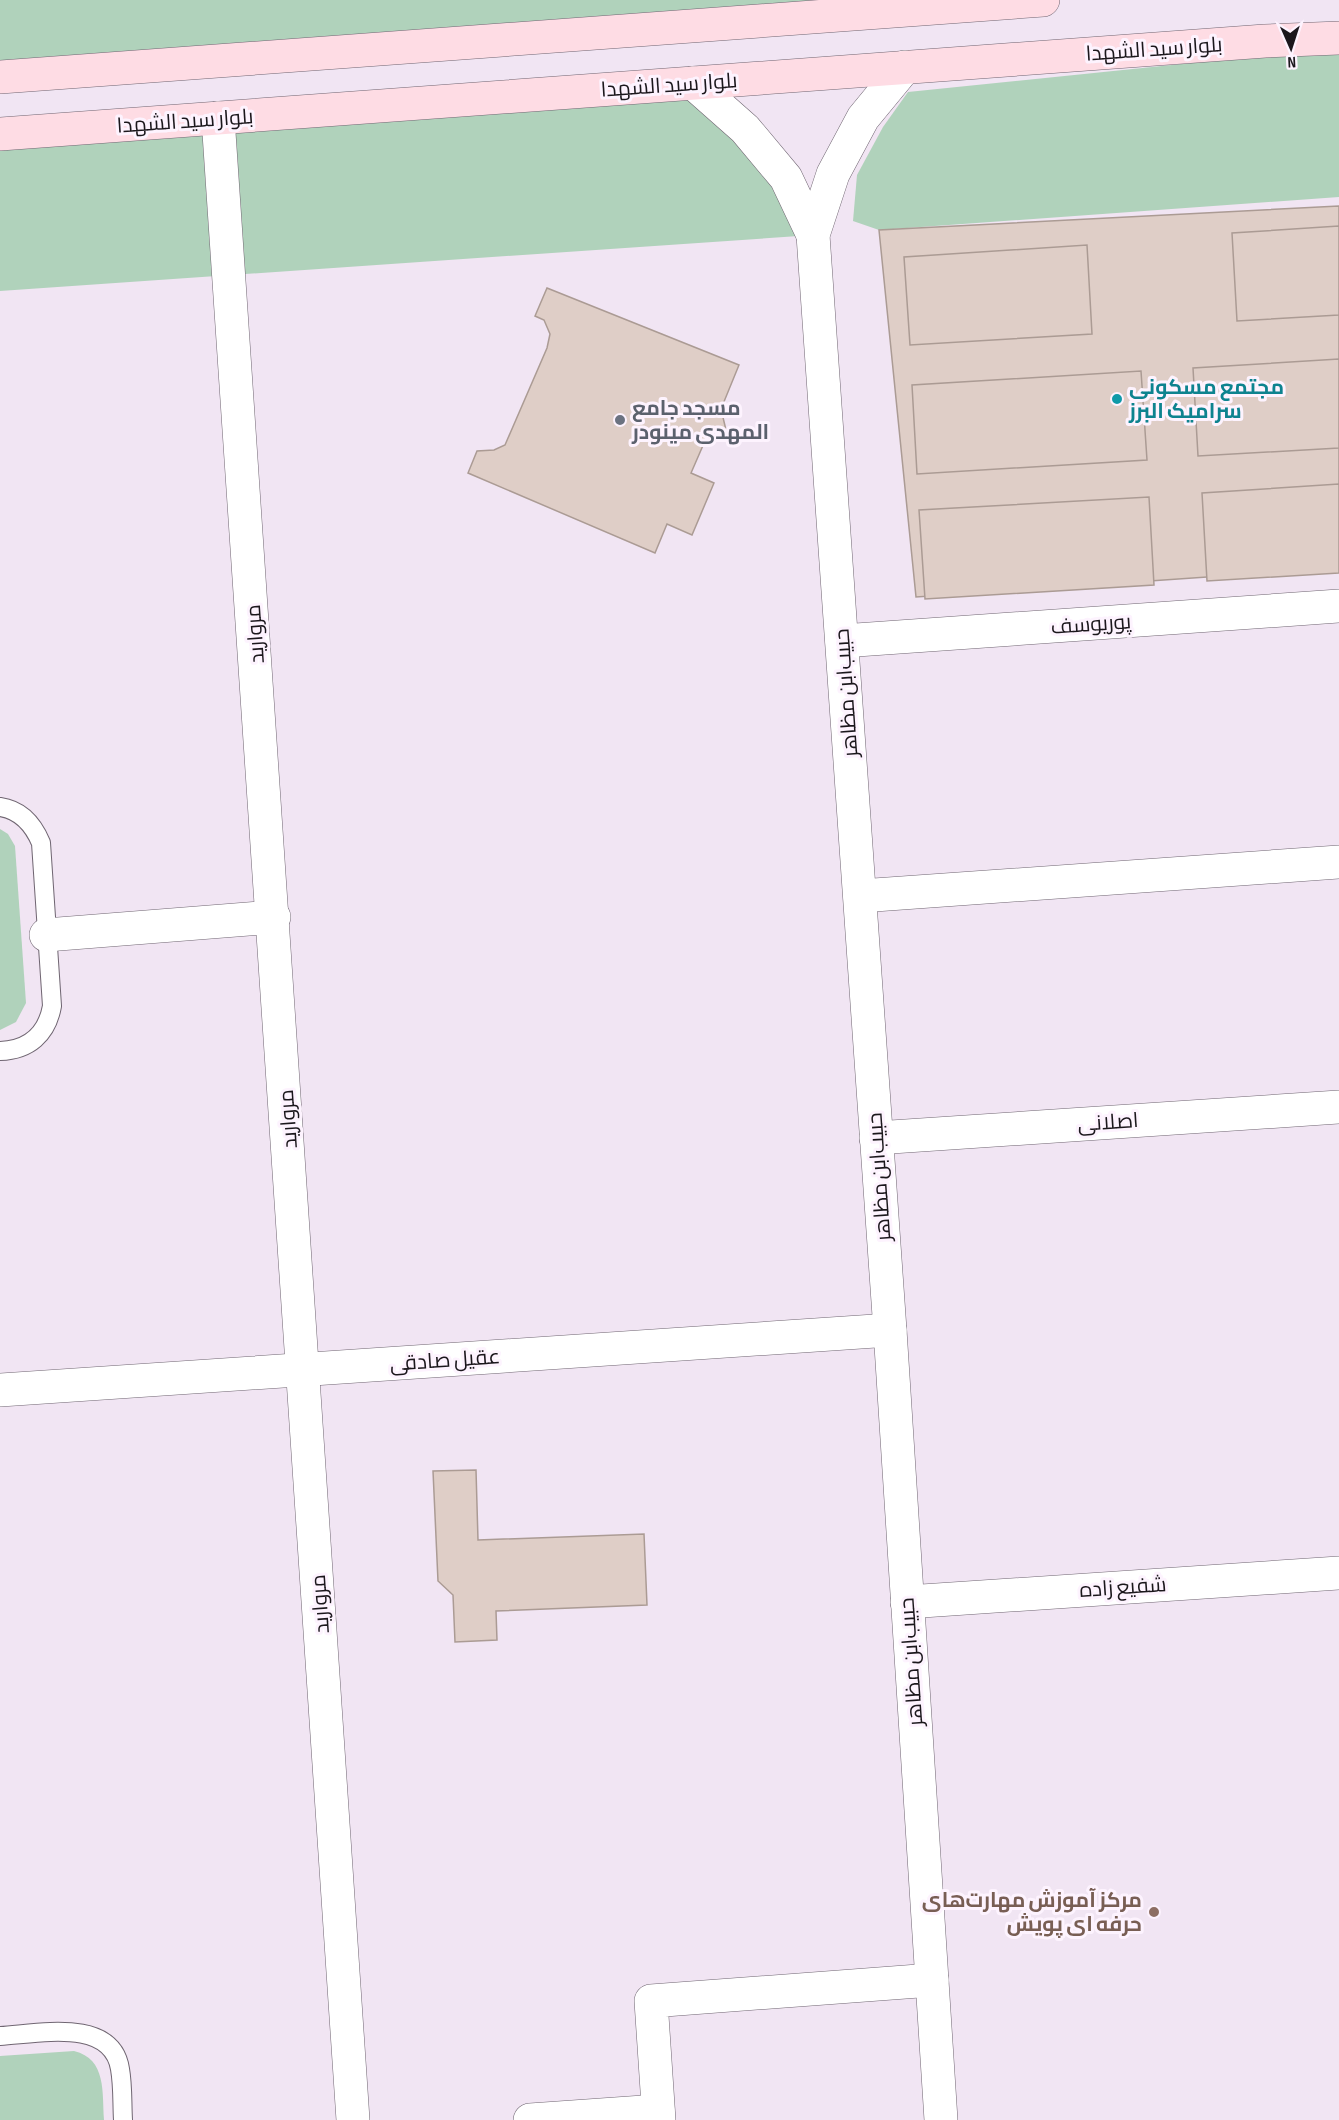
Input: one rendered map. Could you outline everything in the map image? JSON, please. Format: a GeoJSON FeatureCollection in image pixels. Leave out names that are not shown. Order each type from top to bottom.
{"type":"FeatureCollection","features":[{"type":"Feature","properties":{"kind":"main road"},"geometry":{"type":"LineString","coordinates":[[0,77],[1044,0]]}},
{"type":"Feature","properties":{"kind":"main road","name":"بلوار سید الشهدا"},"geometry":{"type":"LineString","coordinates":[[0,134],[1265,41],[1339,38]]}},
{"type":"Feature","properties":{"kind":"street"},"geometry":{"type":"LineString","coordinates":[[813,235],[833,174],[863,118],[905,68]]}},
{"type":"Feature","properties":{"kind":"street"},"geometry":{"type":"LineString","coordinates":[[693,83],[745,129],[786,178],[813,235]]}},
{"type":"Feature","properties":{"kind":"street","name":"مروارید"},"geometry":{"type":"LineString","coordinates":[[218,118],[274,917],[353,2120]]}},
{"type":"Feature","properties":{"kind":"street","name":"حبیب‌ابن مظاهر"},"geometry":{"type":"LineString","coordinates":[[813,235],[890,1330],[941,2120]]}},
{"type":"Feature","properties":{"kind":"street","name":"پوریوسف"},"geometry":{"type":"LineString","coordinates":[[842,641],[1339,606]]}},
{"type":"Feature","properties":{"kind":"street"},"geometry":{"type":"LineString","coordinates":[[860,896],[1339,862]]}},
{"type":"Feature","properties":{"kind":"street"},"geometry":{"type":"LineString","coordinates":[[46,935],[274,917]]}},
{"type":"Feature","properties":{"kind":"street","name":"اصلانی"},"geometry":{"type":"LineString","coordinates":[[876,1138],[1339,1107]]}},
{"type":"Feature","properties":{"kind":"street","name":"عقیل صادقی"},"geometry":{"type":"LineString","coordinates":[[0,1390],[890,1330]]}},
{"type":"Feature","properties":{"kind":"street","name":"شفیع زاده"},"geometry":{"type":"LineString","coordinates":[[907,1602],[1339,1573]]}},
{"type":"Feature","properties":{"kind":"street"},"geometry":{"type":"LineString","coordinates":[[530,2120],[659,2115],[651,2001],[932,1980]]}},
{"type":"Feature","properties":{"kind":"lane"},"geometry":{"type":"LineString","coordinates":[[0,807],[19,814],[29,822],[41,843],[52,1006],[50,1018],[35,1039],[13,1051],[0,1052]]}},
{"type":"Feature","properties":{"kind":"lane"},"geometry":{"type":"LineString","coordinates":[[0,2036],[75,2032],[99,2039],[112,2051],[120,2068],[123,2120]]}},
{"type":"Feature","properties":{"kind":"green space"},"geometry":{"type":"Polygon","coordinates":[[[0,0],[1043,0],[0,77],[0,0]]]}},
{"type":"Feature","properties":{"kind":"green space"},"geometry":{"type":"Polygon","coordinates":[[[1339,54],[1339,197],[879,230],[853,221],[857,175],[883,127],[908,92],[1259,56],[1339,54]]]}},
{"type":"Feature","properties":{"kind":"green space"},"geometry":{"type":"Polygon","coordinates":[[[693,83],[813,235],[0,291],[0,134],[693,83]]]}},
{"type":"Feature","properties":{"kind":"green space"},"geometry":{"type":"Polygon","coordinates":[[[0,829],[8,834],[15,846],[26,1003],[16,1022],[0,1030],[0,829]]]}},
{"type":"Feature","properties":{"kind":"green space"},"geometry":{"type":"Polygon","coordinates":[[[74,2051],[85,2055],[92,2061],[101,2078],[104,2120],[0,2120],[0,2056],[74,2051]]]}},
{"type":"Feature","properties":{"kind":"building","name":"مجتمع مسکونی سرامیک البرز"},"geometry":{"type":"Polygon","coordinates":[[[1339,206],[1339,568],[916,597],[879,230],[1339,206]]]}},
{"type":"Feature","properties":{"kind":"building"},"geometry":{"type":"Polygon","coordinates":[[[1339,226],[1339,315],[1237,321],[1232,233],[1339,226]]]}},
{"type":"Feature","properties":{"kind":"building"},"geometry":{"type":"Polygon","coordinates":[[[1087,245],[1092,334],[910,345],[904,257],[1087,245]]]}},
{"type":"Feature","properties":{"kind":"building","name":"مسجد جامع المهدی مینودر"},"geometry":{"type":"Polygon","coordinates":[[[547,288],[739,365],[721,409],[726,430],[708,434],[691,473],[714,483],[692,535],[667,524],[655,553],[468,473],[477,451],[494,450],[505,445],[547,348],[550,334],[544,320],[535,316],[547,288]]]}},
{"type":"Feature","properties":{"kind":"building"},"geometry":{"type":"Polygon","coordinates":[[[1339,359],[1339,448],[1198,456],[1193,368],[1339,359]]]}},
{"type":"Feature","properties":{"kind":"building"},"geometry":{"type":"Polygon","coordinates":[[[1141,371],[1147,460],[917,474],[912,385],[1141,371]]]}},
{"type":"Feature","properties":{"kind":"building"},"geometry":{"type":"Polygon","coordinates":[[[1339,484],[1339,573],[1207,581],[1202,493],[1339,484]]]}},
{"type":"Feature","properties":{"kind":"building"},"geometry":{"type":"Polygon","coordinates":[[[1149,497],[1154,585],[925,599],[919,510],[1149,497]]]}},
{"type":"Feature","properties":{"kind":"building"},"geometry":{"type":"Polygon","coordinates":[[[476,1470],[478,1540],[644,1534],[647,1605],[496,1611],[497,1640],[455,1642],[453,1595],[438,1581],[433,1471],[476,1470]]]}},
{"type":"Feature","properties":{"kind":"place","name":"مجتمع مسکونی سرامیک البرز"},"geometry":{"type":"Point","coordinates":[1117,399]}},
{"type":"Feature","properties":{"kind":"place","name":"مسجد جامع المهدی مینودر"},"geometry":{"type":"Point","coordinates":[620,420]}},
{"type":"Feature","properties":{"kind":"place","name":"مرکز آموزش مهارت‌های حرفه ای پویش"},"geometry":{"type":"Point","coordinates":[1154,1912]}}]}
